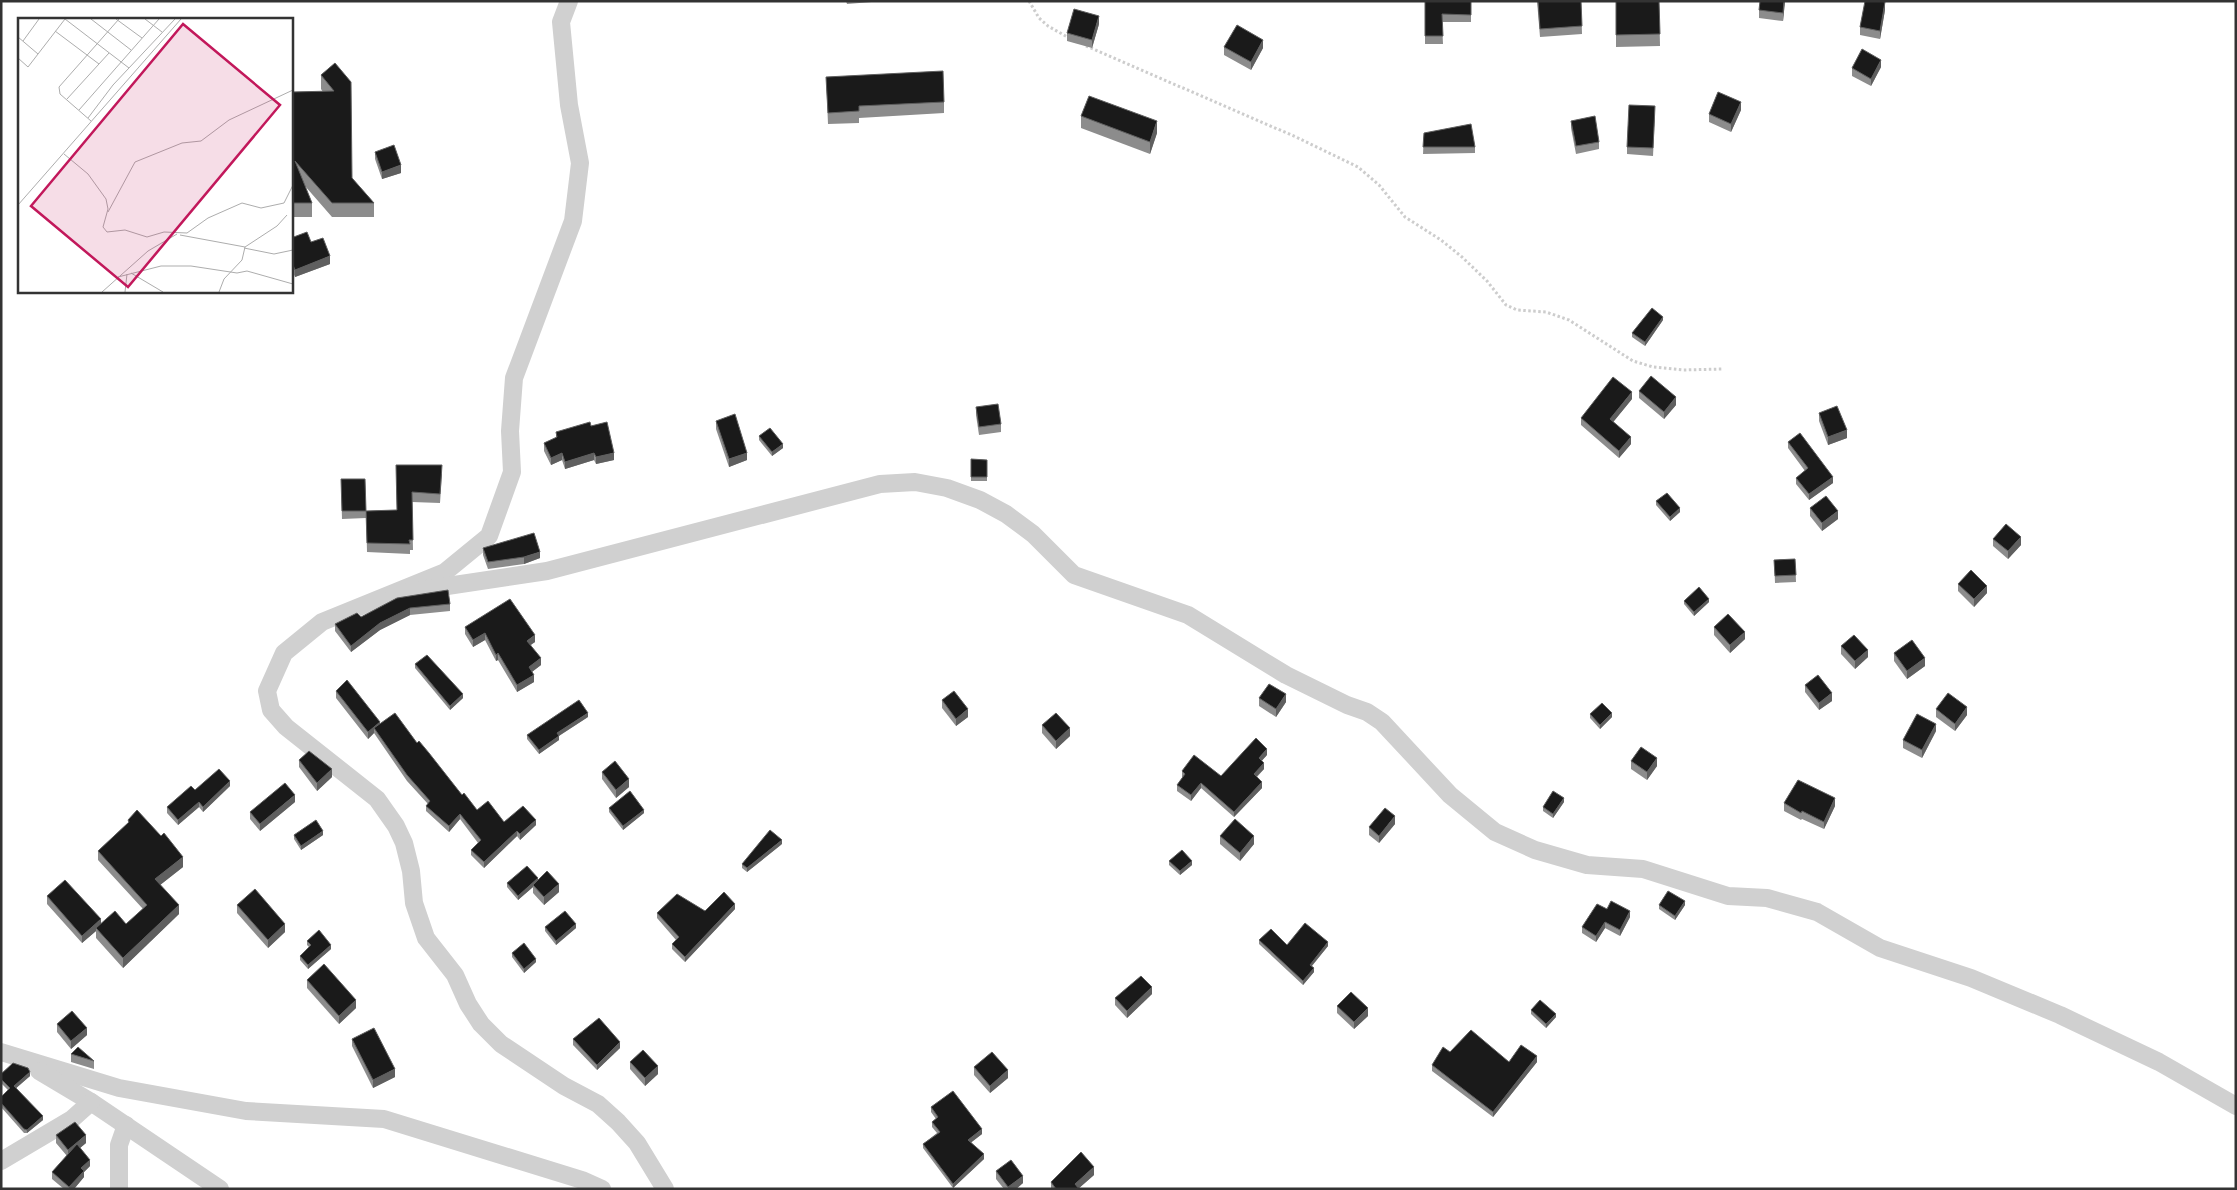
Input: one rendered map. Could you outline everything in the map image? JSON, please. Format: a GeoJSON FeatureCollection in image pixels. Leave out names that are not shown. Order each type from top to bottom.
{"type":"FeatureCollection","features":[{"type":"Feature","properties":{"kind":"street"},"geometry":{"type":"LineString","coordinates":[[569,1],[561,22],[569,105],[580,163],[573,222],[514,378],[510,431],[512,472],[489,536],[445,572],[322,622],[284,653],[266,691],[272,710],[286,727],[377,799],[396,826],[404,843],[412,871],[414,903],[426,938],[455,975],[468,1004],[481,1024],[501,1044],[564,1086],[598,1104],[637,1143],[665,1189]]}},
{"type":"Feature","properties":{"kind":"street"},"geometry":{"type":"LineString","coordinates":[[394,594],[548,571],[880,484],[915,482],[947,488],[980,500],[1006,514],[1034,534],[1074,575],[1188,615],[1286,675],[1347,706],[1367,712],[1382,722],[1450,795],[1495,832],[1535,850],[1587,865],[1643,869],[1728,896],[1767,898],[1817,912],[1880,948],[1971,978],[2086,1027],[2158,1062],[2236,1106]]}},
{"type":"Feature","properties":{"kind":"street"},"geometry":{"type":"LineString","coordinates":[[8,1055],[91,1102],[220,1189]]}},
{"type":"Feature","properties":{"kind":"street"},"geometry":{"type":"LineString","coordinates":[[8,1055],[119,1088],[246,1111],[384,1119],[582,1180],[602,1189]]}},
{"type":"Feature","properties":{"kind":"street"},"geometry":{"type":"LineString","coordinates":[[1,1161],[72,1119],[91,1102]]}},
{"type":"Feature","properties":{"kind":"street"},"geometry":{"type":"LineString","coordinates":[[119,1189],[119,1145],[126,1125]]}},
{"type":"Feature","properties":{"kind":"path"},"geometry":{"type":"LineString","coordinates":[[1029,1],[1039,18],[1048,26],[1077,42]]}},
{"type":"Feature","properties":{"kind":"path"},"geometry":{"type":"LineString","coordinates":[[1085,45],[1296,137],[1358,167],[1379,184],[1406,217],[1441,240],[1487,281],[1506,305],[1517,310],[1546,312],[1569,320],[1632,361],[1653,367],[1683,370],[1723,369]]}},
{"type":"Feature","properties":{"kind":"building"},"geometry":{"type":"Polygon","coordinates":[[[1425,1],[1471,1],[1471,15],[1442,14],[1443,36],[1425,36],[1425,1]]]}},
{"type":"Feature","properties":{"kind":"building"},"geometry":{"type":"Polygon","coordinates":[[[1538,1],[1581,1],[1582,26],[1540,29],[1538,1]]]}},
{"type":"Feature","properties":{"kind":"building"},"geometry":{"type":"Polygon","coordinates":[[[1616,1],[1659,1],[1660,34],[1616,35],[1616,1]]]}},
{"type":"Feature","properties":{"kind":"building"},"geometry":{"type":"Polygon","coordinates":[[[1760,1],[1784,1],[1783,13],[1759,10],[1760,1]]]}},
{"type":"Feature","properties":{"kind":"building"},"geometry":{"type":"Polygon","coordinates":[[[1865,1],[1885,2],[1880,31],[1860,27],[1865,1]]]}},
{"type":"Feature","properties":{"kind":"building"},"geometry":{"type":"Polygon","coordinates":[[[1074,9],[1099,16],[1092,40],[1067,33],[1074,9]]]}},
{"type":"Feature","properties":{"kind":"building"},"geometry":{"type":"Polygon","coordinates":[[[1237,25],[1263,40],[1251,62],[1224,47],[1237,25]]]}},
{"type":"Feature","properties":{"kind":"building"},"geometry":{"type":"Polygon","coordinates":[[[1862,49],[1881,60],[1871,79],[1852,68],[1862,49]]]}},
{"type":"Feature","properties":{"kind":"building"},"geometry":{"type":"Polygon","coordinates":[[[335,63],[351,82],[352,178],[374,203],[332,203],[295,161],[312,203],[292,203],[292,92],[334,91],[321,75],[335,63]]]}},
{"type":"Feature","properties":{"kind":"building"},"geometry":{"type":"Polygon","coordinates":[[[943,71],[944,102],[859,106],[859,111],[828,113],[826,77],[943,71]]]}},
{"type":"Feature","properties":{"kind":"building"},"geometry":{"type":"Polygon","coordinates":[[[1718,92],[1741,102],[1731,124],[1709,114],[1718,92]]]}},
{"type":"Feature","properties":{"kind":"building"},"geometry":{"type":"Polygon","coordinates":[[[1089,96],[1157,121],[1150,142],[1081,116],[1089,96]]]}},
{"type":"Feature","properties":{"kind":"building"},"geometry":{"type":"Polygon","coordinates":[[[1629,105],[1655,106],[1653,148],[1627,147],[1629,105]]]}},
{"type":"Feature","properties":{"kind":"building"},"geometry":{"type":"Polygon","coordinates":[[[1595,116],[1599,142],[1576,146],[1571,121],[1595,116]]]}},
{"type":"Feature","properties":{"kind":"building"},"geometry":{"type":"Polygon","coordinates":[[[1471,124],[1475,147],[1423,147],[1424,133],[1471,124]]]}},
{"type":"Feature","properties":{"kind":"building"},"geometry":{"type":"Polygon","coordinates":[[[394,145],[401,165],[382,172],[375,152],[394,145]]]}},
{"type":"Feature","properties":{"kind":"building"},"geometry":{"type":"Polygon","coordinates":[[[307,232],[311,242],[323,238],[330,256],[295,270],[292,262],[292,238],[307,232]]]}},
{"type":"Feature","properties":{"kind":"building"},"geometry":{"type":"Polygon","coordinates":[[[1652,308],[1663,317],[1645,342],[1632,333],[1652,308]]]}},
{"type":"Feature","properties":{"kind":"building"},"geometry":{"type":"Polygon","coordinates":[[[1651,376],[1676,397],[1664,412],[1639,391],[1651,376]]]}},
{"type":"Feature","properties":{"kind":"building"},"geometry":{"type":"Polygon","coordinates":[[[1613,377],[1632,392],[1610,419],[1631,437],[1619,451],[1581,418],[1613,377]]]}},
{"type":"Feature","properties":{"kind":"building"},"geometry":{"type":"Polygon","coordinates":[[[998,404],[1001,424],[979,427],[976,407],[998,404]]]}},
{"type":"Feature","properties":{"kind":"building"},"geometry":{"type":"Polygon","coordinates":[[[1837,406],[1847,430],[1828,437],[1819,413],[1837,406]]]}},
{"type":"Feature","properties":{"kind":"building"},"geometry":{"type":"Polygon","coordinates":[[[735,414],[747,453],[729,459],[716,421],[735,414]]]}},
{"type":"Feature","properties":{"kind":"building"},"geometry":{"type":"Polygon","coordinates":[[[590,422],[591,426],[607,422],[614,453],[596,457],[594,453],[565,462],[562,453],[551,458],[544,443],[557,437],[556,432],[590,422]]]}},
{"type":"Feature","properties":{"kind":"building"},"geometry":{"type":"Polygon","coordinates":[[[770,428],[783,444],[772,452],[759,436],[770,428]]]}},
{"type":"Feature","properties":{"kind":"building"},"geometry":{"type":"Polygon","coordinates":[[[1800,433],[1833,477],[1809,494],[1796,478],[1808,468],[1788,442],[1800,433]]]}},
{"type":"Feature","properties":{"kind":"building"},"geometry":{"type":"Polygon","coordinates":[[[971,459],[987,460],[987,477],[971,477],[971,459]]]}},
{"type":"Feature","properties":{"kind":"building"},"geometry":{"type":"Polygon","coordinates":[[[396,465],[442,465],[440,494],[412,492],[413,540],[409,540],[410,544],[367,543],[366,511],[397,510],[396,465]]]}},
{"type":"Feature","properties":{"kind":"building"},"geometry":{"type":"Polygon","coordinates":[[[341,479],[365,479],[366,511],[342,511],[341,479]]]}},
{"type":"Feature","properties":{"kind":"building"},"geometry":{"type":"Polygon","coordinates":[[[1667,493],[1680,508],[1670,517],[1656,501],[1667,493]]]}},
{"type":"Feature","properties":{"kind":"building"},"geometry":{"type":"Polygon","coordinates":[[[1826,496],[1838,511],[1822,523],[1810,508],[1826,496]]]}},
{"type":"Feature","properties":{"kind":"building"},"geometry":{"type":"Polygon","coordinates":[[[2006,524],[2021,537],[2008,551],[1993,539],[2006,524]]]}},
{"type":"Feature","properties":{"kind":"building"},"geometry":{"type":"Polygon","coordinates":[[[534,533],[540,552],[524,557],[488,562],[483,548],[534,533]]]}},
{"type":"Feature","properties":{"kind":"building"},"geometry":{"type":"Polygon","coordinates":[[[1795,559],[1796,575],[1775,576],[1774,560],[1795,559]]]}},
{"type":"Feature","properties":{"kind":"building"},"geometry":{"type":"Polygon","coordinates":[[[1971,570],[1987,586],[1974,599],[1958,584],[1971,570]]]}},
{"type":"Feature","properties":{"kind":"building"},"geometry":{"type":"Polygon","coordinates":[[[1699,587],[1709,599],[1694,612],[1684,601],[1699,587]]]}},
{"type":"Feature","properties":{"kind":"building"},"geometry":{"type":"Polygon","coordinates":[[[448,590],[450,604],[410,608],[380,623],[351,646],[335,624],[357,613],[361,617],[397,598],[448,590]]]}},
{"type":"Feature","properties":{"kind":"building"},"geometry":{"type":"Polygon","coordinates":[[[510,599],[535,635],[527,641],[541,658],[529,667],[534,675],[517,685],[498,653],[496,655],[485,633],[473,640],[465,627],[510,599]]]}},
{"type":"Feature","properties":{"kind":"building"},"geometry":{"type":"Polygon","coordinates":[[[1728,614],[1745,632],[1730,645],[1714,627],[1728,614]]]}},
{"type":"Feature","properties":{"kind":"building"},"geometry":{"type":"Polygon","coordinates":[[[1854,635],[1868,650],[1855,661],[1841,646],[1854,635]]]}},
{"type":"Feature","properties":{"kind":"building"},"geometry":{"type":"Polygon","coordinates":[[[1912,640],[1925,658],[1907,671],[1894,653],[1912,640]]]}},
{"type":"Feature","properties":{"kind":"building"},"geometry":{"type":"Polygon","coordinates":[[[427,655],[463,694],[450,706],[415,664],[427,655]]]}},
{"type":"Feature","properties":{"kind":"building"},"geometry":{"type":"Polygon","coordinates":[[[1818,675],[1832,693],[1819,703],[1805,685],[1818,675]]]}},
{"type":"Feature","properties":{"kind":"building"},"geometry":{"type":"Polygon","coordinates":[[[347,680],[380,722],[368,732],[336,691],[347,680]]]}},
{"type":"Feature","properties":{"kind":"building"},"geometry":{"type":"Polygon","coordinates":[[[1269,684],[1286,694],[1276,709],[1259,698],[1269,684]]]}},
{"type":"Feature","properties":{"kind":"building"},"geometry":{"type":"Polygon","coordinates":[[[954,691],[968,709],[956,719],[942,700],[954,691]]]}},
{"type":"Feature","properties":{"kind":"building"},"geometry":{"type":"Polygon","coordinates":[[[1948,693],[1967,707],[1955,724],[1936,709],[1948,693]]]}},
{"type":"Feature","properties":{"kind":"building"},"geometry":{"type":"Polygon","coordinates":[[[579,700],[588,713],[557,733],[559,736],[539,750],[527,735],[579,700]]]}},
{"type":"Feature","properties":{"kind":"building"},"geometry":{"type":"Polygon","coordinates":[[[1602,703],[1612,713],[1600,725],[1590,714],[1602,703]]]}},
{"type":"Feature","properties":{"kind":"building"},"geometry":{"type":"Polygon","coordinates":[[[395,713],[417,743],[419,741],[462,795],[464,793],[477,810],[488,801],[504,822],[523,806],[536,820],[520,834],[517,831],[484,862],[471,850],[481,840],[460,814],[449,826],[426,806],[430,801],[407,775],[374,728],[395,713]]]}},
{"type":"Feature","properties":{"kind":"building"},"geometry":{"type":"Polygon","coordinates":[[[1056,713],[1070,728],[1056,741],[1042,725],[1056,713]]]}},
{"type":"Feature","properties":{"kind":"building"},"geometry":{"type":"Polygon","coordinates":[[[1917,714],[1936,724],[1922,750],[1903,740],[1917,714]]]}},
{"type":"Feature","properties":{"kind":"building"},"geometry":{"type":"Polygon","coordinates":[[[1256,738],[1267,749],[1259,758],[1264,763],[1254,774],[1262,782],[1234,812],[1201,783],[1191,795],[1177,785],[1185,774],[1182,771],[1194,755],[1221,776],[1256,738]]]}},
{"type":"Feature","properties":{"kind":"building"},"geometry":{"type":"Polygon","coordinates":[[[1641,747],[1657,758],[1647,772],[1631,761],[1641,747]]]}},
{"type":"Feature","properties":{"kind":"building"},"geometry":{"type":"Polygon","coordinates":[[[309,751],[332,769],[317,783],[299,760],[309,751]]]}},
{"type":"Feature","properties":{"kind":"building"},"geometry":{"type":"Polygon","coordinates":[[[615,761],[629,779],[616,790],[602,772],[615,761]]]}},
{"type":"Feature","properties":{"kind":"building"},"geometry":{"type":"Polygon","coordinates":[[[219,769],[230,781],[203,807],[199,802],[178,820],[167,807],[191,786],[195,790],[219,769]]]}},
{"type":"Feature","properties":{"kind":"building"},"geometry":{"type":"Polygon","coordinates":[[[1798,780],[1835,798],[1824,822],[1802,811],[1801,813],[1784,803],[1798,780]]]}},
{"type":"Feature","properties":{"kind":"building"},"geometry":{"type":"Polygon","coordinates":[[[285,783],[295,795],[260,824],[250,812],[285,783]]]}},
{"type":"Feature","properties":{"kind":"building"},"geometry":{"type":"Polygon","coordinates":[[[630,791],[644,810],[623,826],[609,808],[630,791]]]}},
{"type":"Feature","properties":{"kind":"building"},"geometry":{"type":"Polygon","coordinates":[[[1553,791],[1564,798],[1553,814],[1543,807],[1553,791]]]}},
{"type":"Feature","properties":{"kind":"building"},"geometry":{"type":"Polygon","coordinates":[[[1385,808],[1395,816],[1379,836],[1369,827],[1385,808]]]}},
{"type":"Feature","properties":{"kind":"building"},"geometry":{"type":"Polygon","coordinates":[[[137,810],[161,836],[164,833],[183,857],[155,879],[179,905],[123,958],[96,928],[115,911],[126,924],[147,905],[98,851],[129,822],[128,820],[137,810]]]}},
{"type":"Feature","properties":{"kind":"building"},"geometry":{"type":"Polygon","coordinates":[[[1235,819],[1254,836],[1240,853],[1220,836],[1235,819]]]}},
{"type":"Feature","properties":{"kind":"building"},"geometry":{"type":"Polygon","coordinates":[[[316,820],[323,831],[301,846],[294,835],[316,820]]]}},
{"type":"Feature","properties":{"kind":"building"},"geometry":{"type":"Polygon","coordinates":[[[770,830],[782,840],[747,868],[742,864],[770,830]]]}},
{"type":"Feature","properties":{"kind":"building"},"geometry":{"type":"Polygon","coordinates":[[[1182,850],[1192,861],[1180,871],[1169,861],[1182,850]]]}},
{"type":"Feature","properties":{"kind":"building"},"geometry":{"type":"Polygon","coordinates":[[[527,866],[538,878],[518,896],[507,883],[527,866]]]}},
{"type":"Feature","properties":{"kind":"building"},"geometry":{"type":"Polygon","coordinates":[[[547,871],[559,884],[544,897],[533,885],[547,871]]]}},
{"type":"Feature","properties":{"kind":"building"},"geometry":{"type":"Polygon","coordinates":[[[65,880],[101,919],[82,936],[47,896],[65,880]]]}},
{"type":"Feature","properties":{"kind":"building"},"geometry":{"type":"Polygon","coordinates":[[[255,889],[285,924],[268,940],[237,905],[255,889]]]}},
{"type":"Feature","properties":{"kind":"building"},"geometry":{"type":"Polygon","coordinates":[[[1668,891],[1685,901],[1675,916],[1659,905],[1668,891]]]}},
{"type":"Feature","properties":{"kind":"building"},"geometry":{"type":"Polygon","coordinates":[[[724,892],[735,904],[685,957],[672,944],[679,937],[657,913],[677,894],[705,911],[724,892]]]}},
{"type":"Feature","properties":{"kind":"building"},"geometry":{"type":"Polygon","coordinates":[[[1611,901],[1630,911],[1620,930],[1605,922],[1596,936],[1582,927],[1597,904],[1607,909],[1611,901]]]}},
{"type":"Feature","properties":{"kind":"building"},"geometry":{"type":"Polygon","coordinates":[[[565,911],[576,924],[556,941],[545,927],[565,911]]]}},
{"type":"Feature","properties":{"kind":"building"},"geometry":{"type":"Polygon","coordinates":[[[1305,923],[1328,942],[1310,965],[1314,968],[1303,981],[1259,940],[1271,929],[1287,945],[1305,923]]]}},
{"type":"Feature","properties":{"kind":"building"},"geometry":{"type":"Polygon","coordinates":[[[319,930],[331,945],[308,965],[300,956],[311,945],[307,941],[319,930]]]}},
{"type":"Feature","properties":{"kind":"building"},"geometry":{"type":"Polygon","coordinates":[[[524,943],[536,959],[524,969],[512,953],[524,943]]]}},
{"type":"Feature","properties":{"kind":"building"},"geometry":{"type":"Polygon","coordinates":[[[324,964],[356,1000],[339,1016],[307,980],[324,964]]]}},
{"type":"Feature","properties":{"kind":"building"},"geometry":{"type":"Polygon","coordinates":[[[1141,976],[1152,987],[1127,1011],[1115,998],[1141,976]]]}},
{"type":"Feature","properties":{"kind":"building"},"geometry":{"type":"Polygon","coordinates":[[[1351,992],[1368,1008],[1354,1022],[1337,1006],[1351,992]]]}},
{"type":"Feature","properties":{"kind":"building"},"geometry":{"type":"Polygon","coordinates":[[[1540,1000],[1556,1014],[1546,1024],[1531,1010],[1540,1000]]]}},
{"type":"Feature","properties":{"kind":"building"},"geometry":{"type":"Polygon","coordinates":[[[72,1011],[87,1028],[71,1041],[57,1024],[72,1011]]]}},
{"type":"Feature","properties":{"kind":"building"},"geometry":{"type":"Polygon","coordinates":[[[599,1018],[620,1042],[597,1065],[573,1039],[599,1018]]]}},
{"type":"Feature","properties":{"kind":"building"},"geometry":{"type":"Polygon","coordinates":[[[374,1028],[395,1069],[373,1080],[352,1039],[374,1028]]]}},
{"type":"Feature","properties":{"kind":"building"},"geometry":{"type":"Polygon","coordinates":[[[1471,1030],[1509,1062],[1521,1045],[1537,1056],[1493,1112],[1432,1065],[1443,1047],[1450,1052],[1471,1030]]]}},
{"type":"Feature","properties":{"kind":"building"},"geometry":{"type":"Polygon","coordinates":[[[78,1047],[94,1061],[71,1054],[78,1047]]]}},
{"type":"Feature","properties":{"kind":"building"},"geometry":{"type":"Polygon","coordinates":[[[643,1050],[658,1066],[645,1078],[630,1062],[643,1050]]]}},
{"type":"Feature","properties":{"kind":"building"},"geometry":{"type":"Polygon","coordinates":[[[992,1052],[1008,1070],[990,1086],[974,1067],[992,1052]]]}},
{"type":"Feature","properties":{"kind":"building"},"geometry":{"type":"Polygon","coordinates":[[[13,1063],[28,1068],[30,1072],[14,1086],[43,1116],[27,1130],[1,1103],[1,1097],[10,1088],[1,1079],[1,1074],[13,1063]]]}},
{"type":"Feature","properties":{"kind":"building"},"geometry":{"type":"Polygon","coordinates":[[[953,1091],[982,1129],[968,1140],[984,1154],[953,1184],[923,1144],[940,1132],[932,1122],[938,1117],[931,1107],[953,1091]]]}},
{"type":"Feature","properties":{"kind":"building"},"geometry":{"type":"Polygon","coordinates":[[[75,1122],[86,1135],[68,1150],[56,1135],[75,1122]]]}},
{"type":"Feature","properties":{"kind":"building"},"geometry":{"type":"Polygon","coordinates":[[[77,1144],[90,1160],[81,1168],[84,1171],[69,1187],[52,1172],[77,1144]]]}},
{"type":"Feature","properties":{"kind":"building"},"geometry":{"type":"Polygon","coordinates":[[[1081,1152],[1094,1167],[1075,1184],[1079,1189],[1056,1189],[1051,1182],[1081,1152]]]}},
{"type":"Feature","properties":{"kind":"building"},"geometry":{"type":"Polygon","coordinates":[[[1011,1160],[1023,1176],[1008,1187],[996,1171],[1011,1160]]]}}]}
